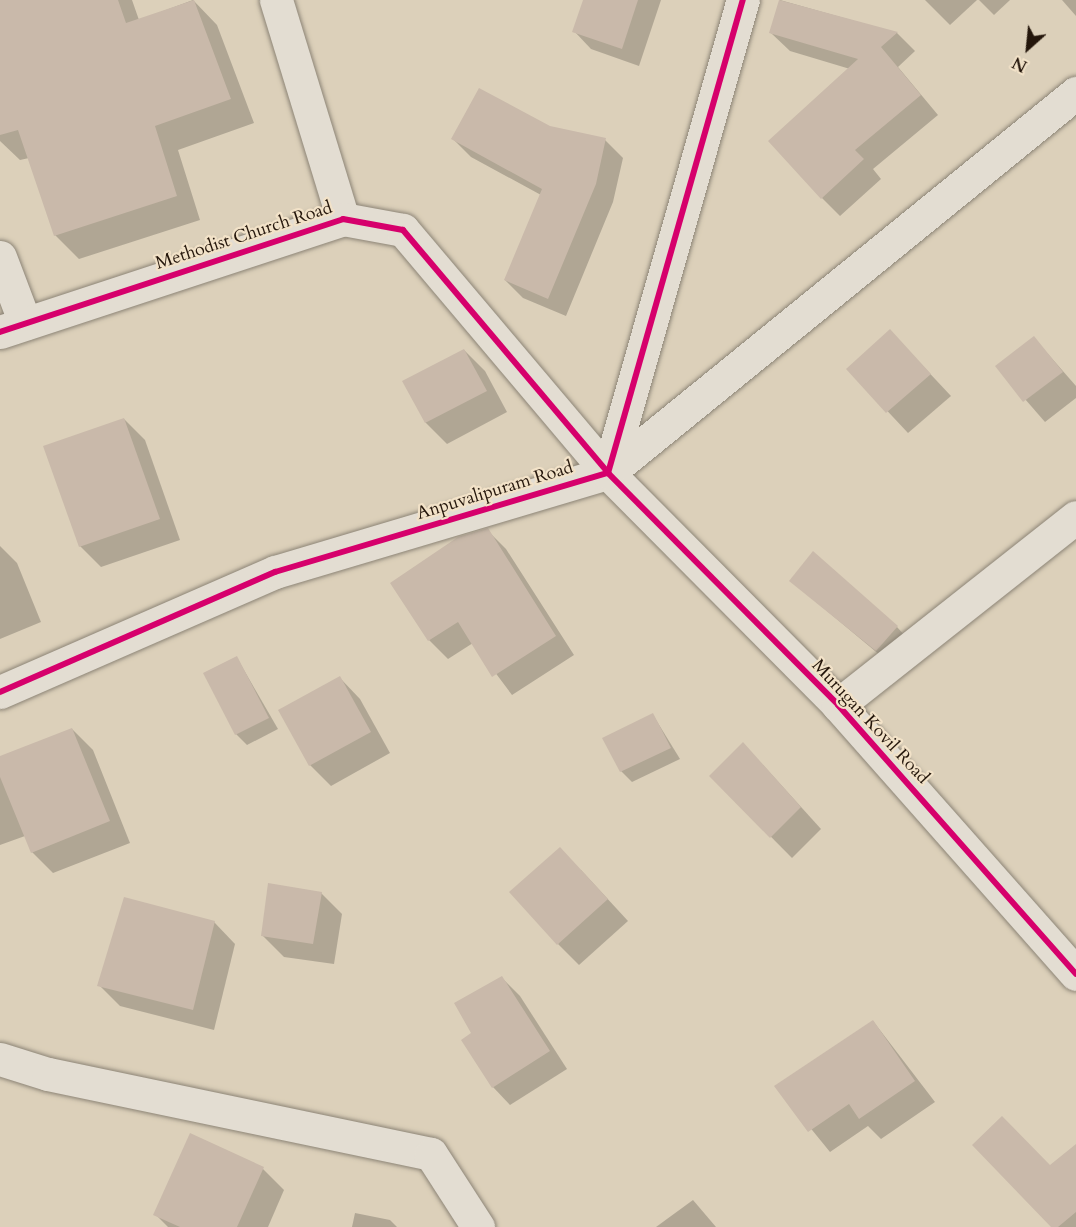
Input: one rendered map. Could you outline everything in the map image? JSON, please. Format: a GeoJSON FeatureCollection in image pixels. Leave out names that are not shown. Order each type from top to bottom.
{"type":"FeatureCollection","features":[{"type":"Feature","properties":{"kind":"street"},"geometry":{"type":"LineString","coordinates":[[276,0],[343,219]]}},
{"type":"Feature","properties":{"kind":"street"},"geometry":{"type":"LineString","coordinates":[[608,473],[743,0]]}},
{"type":"Feature","properties":{"kind":"street"},"geometry":{"type":"LineString","coordinates":[[608,473],[1076,93]]}},
{"type":"Feature","properties":{"kind":"street","name":"Methodist Church Road"},"geometry":{"type":"LineString","coordinates":[[13,327],[343,219],[403,230],[608,473]]}},
{"type":"Feature","properties":{"kind":"street"},"geometry":{"type":"LineString","coordinates":[[0,257],[13,327]]}},
{"type":"Feature","properties":{"kind":"street","name":"Anpuvalipuram Road"},"geometry":{"type":"LineString","coordinates":[[0,692],[276,572],[608,473]]}},
{"type":"Feature","properties":{"kind":"street","name":"Murugan Kovil Road"},"geometry":{"type":"LineString","coordinates":[[608,473],[838,705],[1076,974]]}},
{"type":"Feature","properties":{"kind":"street"},"geometry":{"type":"LineString","coordinates":[[838,705],[1076,517]]}},
{"type":"Feature","properties":{"kind":"street"},"geometry":{"type":"LineString","coordinates":[[0,1059],[48,1074],[431,1154],[478,1227]]}},
{"type":"Feature","properties":{"kind":"building"},"geometry":{"type":"Polygon","coordinates":[[[0,0],[118,0],[126,23],[194,0],[231,99],[155,126],[177,196],[54,236],[18,130],[0,135],[0,0]]]}},
{"type":"Feature","properties":{"kind":"building"},"geometry":{"type":"Polygon","coordinates":[[[583,0],[638,0],[622,49],[572,32],[583,0]]]}},
{"type":"Feature","properties":{"kind":"building"},"geometry":{"type":"Polygon","coordinates":[[[779,0],[898,32],[881,47],[921,95],[855,150],[864,159],[821,199],[768,141],[858,59],[769,33],[779,0]]]}},
{"type":"Feature","properties":{"kind":"building"},"geometry":{"type":"Polygon","coordinates":[[[479,88],[550,126],[606,138],[596,184],[548,299],[504,280],[542,189],[451,139],[479,88]]]}},
{"type":"Feature","properties":{"kind":"building"},"geometry":{"type":"Polygon","coordinates":[[[890,329],[931,374],[886,413],[846,369],[890,329]]]}},
{"type":"Feature","properties":{"kind":"building"},"geometry":{"type":"Polygon","coordinates":[[[1034,336],[1063,372],[1023,402],[995,366],[1034,336]]]}},
{"type":"Feature","properties":{"kind":"building"},"geometry":{"type":"Polygon","coordinates":[[[464,349],[487,391],[425,423],[402,381],[464,349]]]}},
{"type":"Feature","properties":{"kind":"building"},"geometry":{"type":"Polygon","coordinates":[[[124,418],[160,519],[79,547],[43,446],[124,418]]]}},
{"type":"Feature","properties":{"kind":"building"},"geometry":{"type":"Polygon","coordinates":[[[488,528],[556,636],[492,677],[458,622],[428,641],[390,583],[458,537],[488,528]]]}},
{"type":"Feature","properties":{"kind":"building"},"geometry":{"type":"Polygon","coordinates":[[[813,551],[898,626],[876,651],[789,581],[813,551]]]}},
{"type":"Feature","properties":{"kind":"building"},"geometry":{"type":"Polygon","coordinates":[[[237,656],[269,718],[235,735],[203,673],[237,656]]]}},
{"type":"Feature","properties":{"kind":"building"},"geometry":{"type":"Polygon","coordinates":[[[340,676],[371,732],[309,766],[278,710],[340,676]]]}},
{"type":"Feature","properties":{"kind":"building"},"geometry":{"type":"Polygon","coordinates":[[[653,713],[671,748],[620,772],[602,738],[653,713]]]}},
{"type":"Feature","properties":{"kind":"building"},"geometry":{"type":"Polygon","coordinates":[[[72,728],[110,821],[31,853],[0,777],[0,756],[72,728]]]}},
{"type":"Feature","properties":{"kind":"building"},"geometry":{"type":"Polygon","coordinates":[[[743,742],[801,807],[770,838],[709,776],[743,742]]]}},
{"type":"Feature","properties":{"kind":"building"},"geometry":{"type":"Polygon","coordinates":[[[560,847],[608,899],[557,945],[509,892],[560,847]]]}},
{"type":"Feature","properties":{"kind":"building"},"geometry":{"type":"Polygon","coordinates":[[[268,883],[322,892],[313,944],[261,936],[268,883]]]}},
{"type":"Feature","properties":{"kind":"building"},"geometry":{"type":"Polygon","coordinates":[[[124,897],[215,921],[193,1010],[97,986],[124,897]]]}},
{"type":"Feature","properties":{"kind":"building"},"geometry":{"type":"Polygon","coordinates":[[[502,976],[550,1051],[492,1088],[461,1040],[471,1033],[454,1003],[502,976]]]}},
{"type":"Feature","properties":{"kind":"building"},"geometry":{"type":"Polygon","coordinates":[[[873,1020],[915,1081],[859,1119],[849,1104],[808,1132],[774,1086],[873,1020]]]}},
{"type":"Feature","properties":{"kind":"building"},"geometry":{"type":"Polygon","coordinates":[[[1002,1116],[1050,1165],[1076,1144],[1076,1212],[1058,1227],[1051,1227],[972,1145],[1002,1116]]]}},
{"type":"Feature","properties":{"kind":"building"},"geometry":{"type":"Polygon","coordinates":[[[190,1133],[264,1167],[237,1227],[180,1227],[153,1215],[190,1133]]]}},
{"type":"Feature","properties":{"kind":"cycle path"},"geometry":{"type":"LineString","coordinates":[[0,692],[275,572],[608,473],[743,0]]}},
{"type":"Feature","properties":{"kind":"cycle path"},"geometry":{"type":"LineString","coordinates":[[0,332],[343,219],[403,230],[608,473],[838,705],[1076,974]]}}]}
